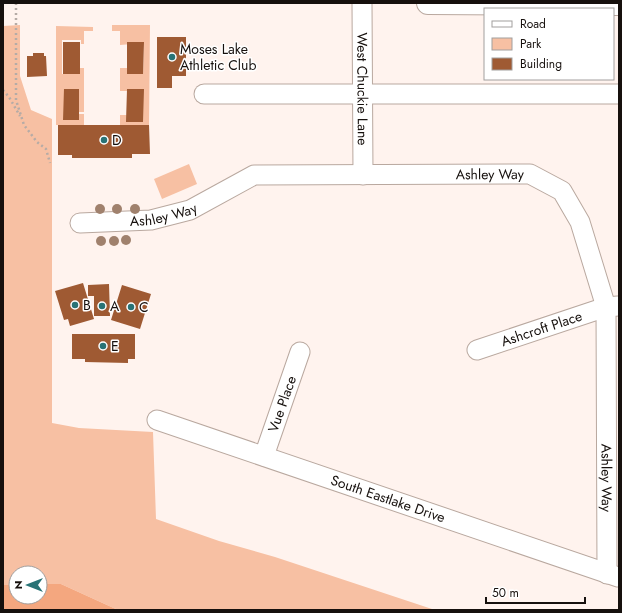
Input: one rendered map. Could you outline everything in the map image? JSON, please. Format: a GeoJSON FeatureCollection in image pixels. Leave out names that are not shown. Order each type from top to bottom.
{"type":"FeatureCollection","features":[{"type":"Feature","properties":{"kind":"main road"},"geometry":{"type":"LineString","coordinates":[[428,3],[619,4]]}},
{"type":"Feature","properties":{"kind":"street","name":"West Chuckie Lane"},"geometry":{"type":"LineString","coordinates":[[362,3],[363,175]]}},
{"type":"Feature","properties":{"kind":"street"},"geometry":{"type":"LineString","coordinates":[[204,94],[619,94]]}},
{"type":"Feature","properties":{"kind":"street","name":"Ashley Way"},"geometry":{"type":"LineString","coordinates":[[80,223],[151,220],[190,210],[254,175],[530,174],[562,190],[580,222],[613,307],[613,576]]}},
{"type":"Feature","properties":{"kind":"street","name":"Ashcroft Place"},"geometry":{"type":"LineString","coordinates":[[477,350],[613,307]]}},
{"type":"Feature","properties":{"kind":"street","name":"Vue Place"},"geometry":{"type":"LineString","coordinates":[[264,456],[300,352]]}},
{"type":"Feature","properties":{"kind":"street","name":"South Eastlake Drive"},"geometry":{"type":"LineString","coordinates":[[157,420],[613,576]]}},
{"type":"Feature","properties":{"kind":"path"},"geometry":{"type":"LineString","coordinates":[[16,3],[16,100],[23,122]]}},
{"type":"Feature","properties":{"kind":"path"},"geometry":{"type":"LineString","coordinates":[[3,90],[9,97],[24,125],[37,142],[46,149],[50,163]]}},
{"type":"Feature","properties":{"kind":"green space"},"geometry":{"type":"Polygon","coordinates":[[[20,25],[20,76],[31,110],[52,119],[52,423],[79,428],[153,432],[156,519],[219,541],[275,557],[435,610],[118,610],[61,584],[48,584],[48,565],[8,565],[8,585],[3,585],[3,26],[20,25]]]}},
{"type":"Feature","properties":{"kind":"green space"},"geometry":{"type":"Polygon","coordinates":[[[112,25],[150,25],[149,125],[120,125],[120,115],[126,115],[143,121],[143,89],[127,89],[127,91],[120,91],[120,68],[127,68],[127,74],[143,74],[144,43],[120,45],[120,31],[112,31],[112,25]]]}},
{"type":"Feature","properties":{"kind":"green space"},"geometry":{"type":"Polygon","coordinates":[[[56,26],[93,27],[93,31],[84,31],[84,44],[81,44],[81,40],[62,40],[62,74],[80,74],[80,68],[84,68],[84,112],[79,112],[79,89],[64,89],[64,120],[79,120],[79,114],[84,114],[84,125],[56,125],[56,26]]]}},
{"type":"Feature","properties":{"kind":"green space"},"geometry":{"type":"Polygon","coordinates":[[[189,164],[197,184],[162,199],[154,179],[189,164]]]}},
{"type":"Feature","properties":{"kind":"shaded area"},"geometry":{"type":"Polygon","coordinates":[[[48,584],[61,584],[118,610],[3,610],[3,585],[8,585],[8,605],[48,605],[48,584]]]}},
{"type":"Feature","properties":{"kind":"building","name":"Moses Lake Athletic Club"},"geometry":{"type":"Polygon","coordinates":[[[157,37],[186,37],[186,76],[172,76],[172,88],[157,88],[157,37]]]}},
{"type":"Feature","properties":{"kind":"building"},"geometry":{"type":"Polygon","coordinates":[[[63,42],[80,42],[80,74],[63,74],[63,42]]]}},
{"type":"Feature","properties":{"kind":"building"},"geometry":{"type":"Polygon","coordinates":[[[127,42],[144,42],[143,74],[127,74],[127,42]]]}},
{"type":"Feature","properties":{"kind":"building"},"geometry":{"type":"Polygon","coordinates":[[[33,53],[44,53],[44,56],[46,56],[47,76],[27,77],[27,56],[33,56],[33,53]]]}},
{"type":"Feature","properties":{"kind":"building"},"geometry":{"type":"Polygon","coordinates":[[[64,89],[79,89],[79,120],[63,120],[64,89]]]}},
{"type":"Feature","properties":{"kind":"building"},"geometry":{"type":"Polygon","coordinates":[[[127,89],[144,89],[143,122],[126,122],[127,89]]]}},
{"type":"Feature","properties":{"kind":"building","name":"D"},"geometry":{"type":"Polygon","coordinates":[[[58,125],[149,125],[150,154],[132,154],[132,158],[72,158],[72,155],[58,155],[58,125]]]}},
{"type":"Feature","properties":{"kind":"building","name":"B"},"geometry":{"type":"Polygon","coordinates":[[[83,283],[94,319],[70,326],[68,319],[64,320],[55,291],[83,283]]]}},
{"type":"Feature","properties":{"kind":"building","name":"A"},"geometry":{"type":"Polygon","coordinates":[[[109,284],[110,316],[94,316],[94,296],[88,296],[88,285],[109,284]]]}},
{"type":"Feature","properties":{"kind":"building","name":"C"},"geometry":{"type":"Polygon","coordinates":[[[122,285],[151,294],[140,329],[111,320],[122,285]]]}},
{"type":"Feature","properties":{"kind":"building","name":"E"},"geometry":{"type":"Polygon","coordinates":[[[72,334],[135,334],[135,359],[128,359],[128,363],[85,362],[85,359],[72,359],[72,334]]]}},
{"type":"Feature","properties":{"kind":"place","name":"Moses Lake Athletic Club"},"geometry":{"type":"Point","coordinates":[172,57]}},
{"type":"Feature","properties":{"kind":"place","name":"D"},"geometry":{"type":"Point","coordinates":[104,140]}},
{"type":"Feature","properties":{"kind":"place","name":"B"},"geometry":{"type":"Point","coordinates":[75,305]}},
{"type":"Feature","properties":{"kind":"place","name":"A"},"geometry":{"type":"Point","coordinates":[102,306]}},
{"type":"Feature","properties":{"kind":"place","name":"C"},"geometry":{"type":"Point","coordinates":[131,307]}},
{"type":"Feature","properties":{"kind":"place","name":"E"},"geometry":{"type":"Point","coordinates":[103,346]}}]}
